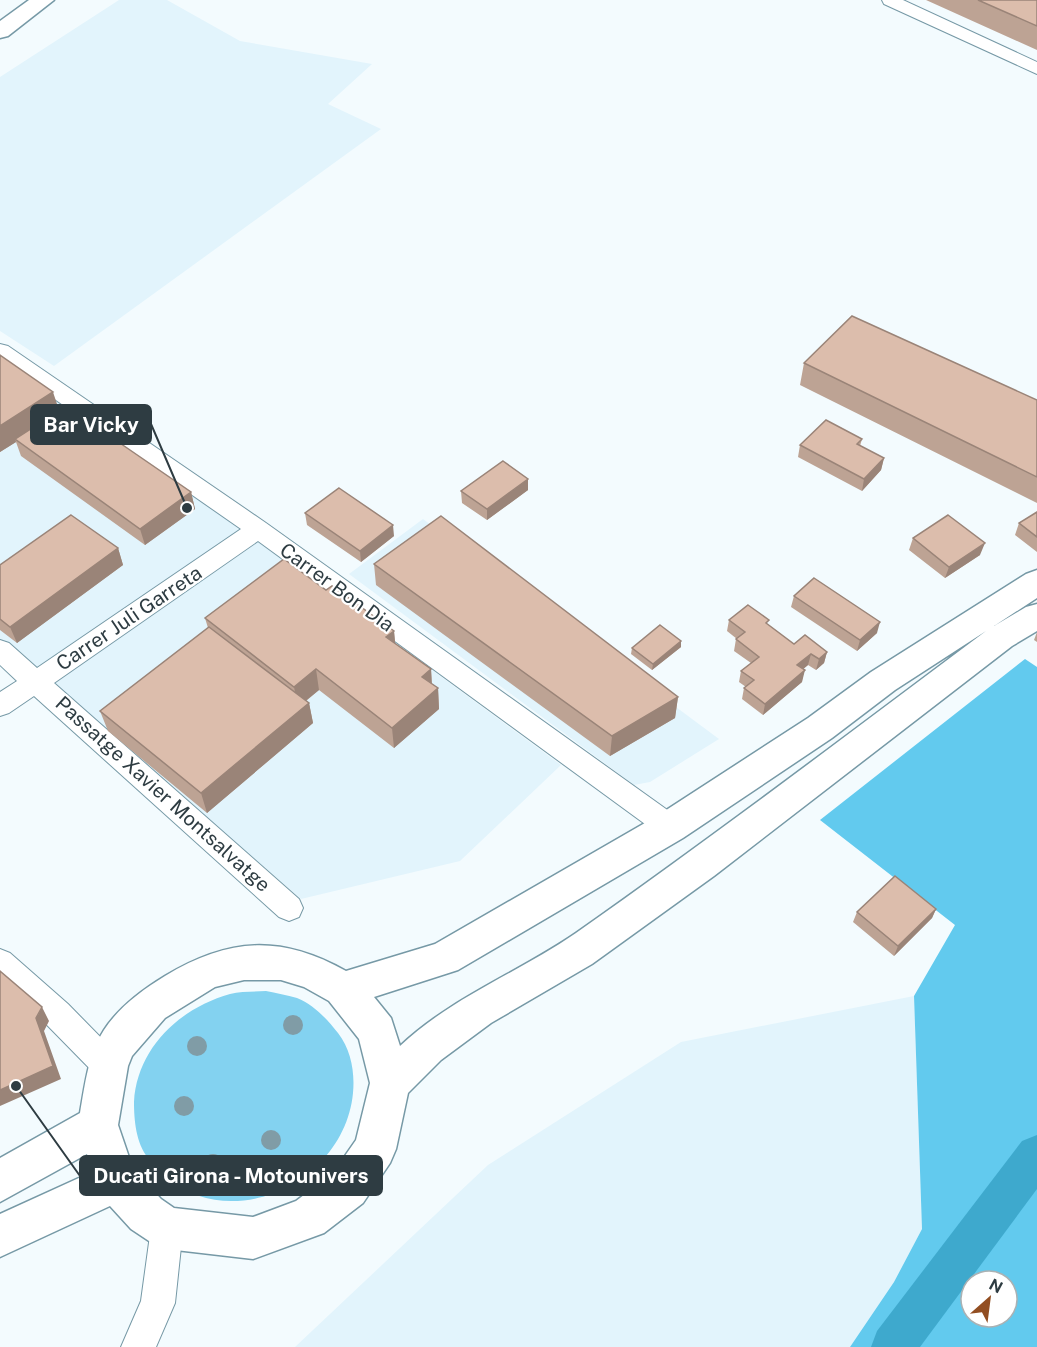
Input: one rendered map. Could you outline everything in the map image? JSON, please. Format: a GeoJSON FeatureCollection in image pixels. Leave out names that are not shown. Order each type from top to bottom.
{"type":"FeatureCollection","features":[{"type":"Feature","properties":{"kind":"main road"},"geometry":{"type":"LineString","coordinates":[[0,31],[43,0]]}},
{"type":"Feature","properties":{"kind":"main road"},"geometry":{"type":"LineString","coordinates":[[343,989],[445,958],[670,827],[820,728],[883,681],[973,621],[1037,582]]}},
{"type":"Feature","properties":{"kind":"main road"},"geometry":{"type":"LineString","coordinates":[[390,1083],[427,1047],[477,1010],[579,952],[701,865],[1001,637],[1037,615]]}},
{"type":"Feature","properties":{"kind":"main road"},"geometry":{"type":"LineString","coordinates":[[244,963],[281,963],[313,972],[343,989],[377,1031],[390,1083],[375,1149],[348,1188],[309,1218],[253,1238],[167,1228],[146,1214],[116,1182],[98,1125],[108,1066],[118,1043],[151,1005],[207,971],[244,963]]}},
{"type":"Feature","properties":{"kind":"main road"},"geometry":{"type":"LineString","coordinates":[[0,1180],[98,1125]]}},
{"type":"Feature","properties":{"kind":"main road"},"geometry":{"type":"LineString","coordinates":[[0,1236],[116,1182]]}},
{"type":"Feature","properties":{"kind":"street"},"geometry":{"type":"LineString","coordinates":[[890,0],[1037,69]]}},
{"type":"Feature","properties":{"kind":"street","name":"Carrer Bon Dia"},"geometry":{"type":"LineString","coordinates":[[0,351],[258,530],[670,827]]}},
{"type":"Feature","properties":{"kind":"street","name":"Carrer Juli Garreta"},"geometry":{"type":"LineString","coordinates":[[0,706],[258,530]]}},
{"type":"Feature","properties":{"kind":"street","name":"Passatge Xavier Montsalvatge"},"geometry":{"type":"LineString","coordinates":[[0,651],[37,681],[289,908]]}},
{"type":"Feature","properties":{"kind":"street"},"geometry":{"type":"LineString","coordinates":[[0,962],[57,1014],[108,1066]]}},
{"type":"Feature","properties":{"kind":"street"},"geometry":{"type":"LineString","coordinates":[[138,1347],[158,1303],[167,1228]]}},
{"type":"Feature","properties":{"kind":"shaded area"},"geometry":{"type":"Polygon","coordinates":[[[119,0],[167,0],[240,41],[372,64],[328,104],[381,129],[54,366],[0,331],[0,77],[119,0]]]}},
{"type":"Feature","properties":{"kind":"shaded area"},"geometry":{"type":"Polygon","coordinates":[[[0,360],[223,516],[561,765],[460,861],[301,899],[0,639],[0,360]]]}},
{"type":"Feature","properties":{"kind":"shaded area"},"geometry":{"type":"Polygon","coordinates":[[[423,519],[719,739],[650,782],[634,785],[349,574],[423,519]]]}},
{"type":"Feature","properties":{"kind":"shaded area"},"geometry":{"type":"Polygon","coordinates":[[[1025,659],[1037,667],[1037,1347],[850,1347],[894,1282],[922,1229],[914,996],[955,925],[820,820],[1025,659]]]}},
{"type":"Feature","properties":{"kind":"shaded area"},"geometry":{"type":"Polygon","coordinates":[[[266,991],[297,998],[309,1004],[325,1018],[342,1040],[349,1054],[353,1077],[353,1093],[346,1124],[330,1151],[309,1173],[283,1189],[254,1199],[224,1201],[194,1194],[163,1176],[144,1152],[138,1138],[134,1102],[143,1064],[164,1033],[194,1009],[230,994],[266,991]]]}},
{"type":"Feature","properties":{"kind":"shaded area"},"geometry":{"type":"Polygon","coordinates":[[[914,996],[922,1229],[894,1282],[850,1347],[295,1347],[488,1165],[681,1042],[914,996]]]}},
{"type":"Feature","properties":{"kind":"building"},"geometry":{"type":"Polygon","coordinates":[[[978,0],[1037,0],[1037,26],[978,0]]]}},
{"type":"Feature","properties":{"kind":"building"},"geometry":{"type":"Polygon","coordinates":[[[852,316],[1037,400],[1037,477],[804,363],[852,316]]]}},
{"type":"Feature","properties":{"kind":"building"},"geometry":{"type":"Polygon","coordinates":[[[0,355],[53,392],[0,426],[0,355]]]}},
{"type":"Feature","properties":{"kind":"building"},"geometry":{"type":"Polygon","coordinates":[[[66,406],[191,492],[140,529],[15,439],[66,406]]]}},
{"type":"Feature","properties":{"kind":"building"},"geometry":{"type":"Polygon","coordinates":[[[826,420],[862,439],[857,444],[884,458],[864,479],[800,445],[826,420]]]}},
{"type":"Feature","properties":{"kind":"building"},"geometry":{"type":"Polygon","coordinates":[[[503,461],[528,479],[487,509],[461,491],[503,461]]]}},
{"type":"Feature","properties":{"kind":"building"},"geometry":{"type":"Polygon","coordinates":[[[339,488],[393,525],[360,551],[305,513],[339,488]]]}},
{"type":"Feature","properties":{"kind":"building"},"geometry":{"type":"Polygon","coordinates":[[[1037,512],[1037,537],[1019,523],[1037,512]]]}},
{"type":"Feature","properties":{"kind":"building"},"geometry":{"type":"Polygon","coordinates":[[[71,515],[118,548],[10,627],[0,619],[0,565],[71,515]]]}},
{"type":"Feature","properties":{"kind":"building"},"geometry":{"type":"Polygon","coordinates":[[[948,515],[985,543],[949,567],[913,538],[948,515]]]}},
{"type":"Feature","properties":{"kind":"building"},"geometry":{"type":"Polygon","coordinates":[[[441,516],[678,697],[612,736],[374,564],[441,516]]]}},
{"type":"Feature","properties":{"kind":"building"},"geometry":{"type":"Polygon","coordinates":[[[284,559],[326,590],[332,586],[394,631],[386,637],[431,669],[422,677],[438,688],[392,728],[316,669],[294,687],[205,618],[284,559]]]}},
{"type":"Feature","properties":{"kind":"building"},"geometry":{"type":"Polygon","coordinates":[[[814,578],[880,622],[860,640],[794,596],[814,578]]]}},
{"type":"Feature","properties":{"kind":"building"},"geometry":{"type":"Polygon","coordinates":[[[748,605],[769,620],[766,623],[794,644],[805,635],[827,652],[819,659],[811,654],[797,665],[805,670],[765,704],[744,688],[754,680],[741,671],[759,657],[736,639],[745,632],[729,620],[748,605]]]}},
{"type":"Feature","properties":{"kind":"building"},"geometry":{"type":"Polygon","coordinates":[[[660,625],[681,641],[653,664],[632,648],[660,625]]]}},
{"type":"Feature","properties":{"kind":"building"},"geometry":{"type":"Polygon","coordinates":[[[209,627],[309,703],[201,793],[100,711],[209,627]]]}},
{"type":"Feature","properties":{"kind":"building"},"geometry":{"type":"Polygon","coordinates":[[[895,876],[936,909],[898,946],[857,912],[895,876]]]}},
{"type":"Feature","properties":{"kind":"building"},"geometry":{"type":"Polygon","coordinates":[[[0,971],[42,1007],[36,1018],[53,1066],[0,1090],[0,971]]]}},
{"type":"Feature","properties":{"kind":"waterway"},"geometry":{"type":"LineString","coordinates":[[893,1347],[1037,1155]]}},
{"type":"Feature","properties":{"kind":"place","name":"Bar Vicky"},"geometry":{"type":"Point","coordinates":[187,508]}},
{"type":"Feature","properties":{"kind":"place","name":"Ducati Girona - Motounivers"},"geometry":{"type":"Point","coordinates":[16,1086]}}]}
